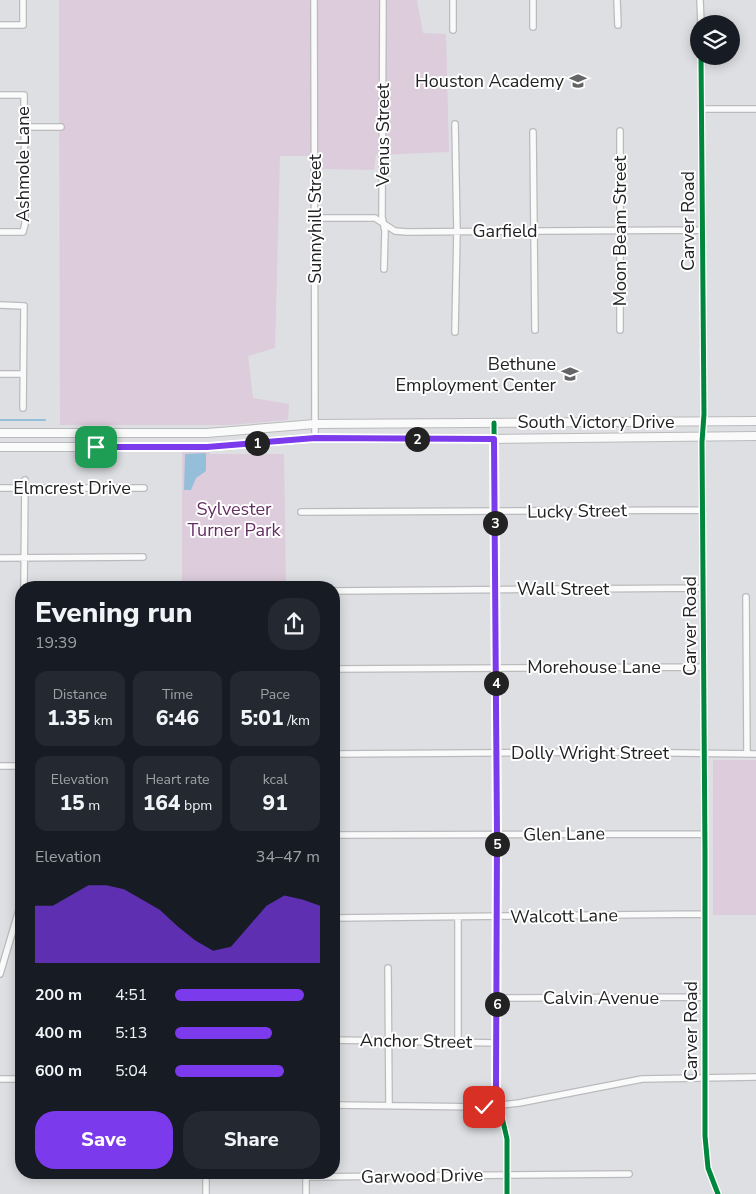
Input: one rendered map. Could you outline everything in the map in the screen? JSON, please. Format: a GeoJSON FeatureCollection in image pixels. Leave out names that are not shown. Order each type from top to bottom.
{"type":"FeatureCollection","features":[{"type":"Feature","properties":{"kind":"main road","name":"South Victory Drive"},"geometry":{"type":"LineString","coordinates":[[0,433],[242,431],[315,424],[756,421]]}},
{"type":"Feature","properties":{"kind":"main road"},"geometry":{"type":"LineString","coordinates":[[596,422],[596,438]]}},
{"type":"Feature","properties":{"kind":"main road"},"geometry":{"type":"LineString","coordinates":[[25,433],[25,447]]}},
{"type":"Feature","properties":{"kind":"main road"},"geometry":{"type":"LineString","coordinates":[[172,433],[172,447]]}},
{"type":"Feature","properties":{"kind":"main road","name":"South Victory Drive"},"geometry":{"type":"LineString","coordinates":[[0,447],[172,447],[241,445],[315,438],[494,439],[756,436]]}},
{"type":"Feature","properties":{"kind":"street"},"geometry":{"type":"LineString","coordinates":[[0,25],[23,25],[23,0]]}},
{"type":"Feature","properties":{"kind":"street","name":"Sunnyhill Street"},"geometry":{"type":"LineString","coordinates":[[314,0],[315,438]]}},
{"type":"Feature","properties":{"kind":"street","name":"Venus Street"},"geometry":{"type":"LineString","coordinates":[[383,0],[384,269]]}},
{"type":"Feature","properties":{"kind":"street"},"geometry":{"type":"LineString","coordinates":[[453,0],[453,30]]}},
{"type":"Feature","properties":{"kind":"street"},"geometry":{"type":"LineString","coordinates":[[533,0],[533,27]]}},
{"type":"Feature","properties":{"kind":"street"},"geometry":{"type":"LineString","coordinates":[[617,0],[618,25]]}},
{"type":"Feature","properties":{"kind":"street"},"geometry":{"type":"LineString","coordinates":[[700,0],[701,15]]}},
{"type":"Feature","properties":{"kind":"street","name":"Carver Road"},"geometry":{"type":"LineString","coordinates":[[701,65],[705,1148],[710,1173],[718,1194]]}},
{"type":"Feature","properties":{"kind":"street","name":"Ashmole Lane"},"geometry":{"type":"LineString","coordinates":[[0,96],[24,95],[25,128],[25,224],[23,232],[0,232]]}},
{"type":"Feature","properties":{"kind":"street"},"geometry":{"type":"LineString","coordinates":[[701,109],[756,109]]}},
{"type":"Feature","properties":{"kind":"street"},"geometry":{"type":"LineString","coordinates":[[455,124],[455,332]]}},
{"type":"Feature","properties":{"kind":"street"},"geometry":{"type":"LineString","coordinates":[[25,128],[61,127]]}},
{"type":"Feature","properties":{"kind":"street","name":"Moon Beam Street"},"geometry":{"type":"LineString","coordinates":[[620,131],[620,330]]}},
{"type":"Feature","properties":{"kind":"street"},"geometry":{"type":"LineString","coordinates":[[533,132],[535,330]]}},
{"type":"Feature","properties":{"kind":"street","name":"Garfield"},"geometry":{"type":"LineString","coordinates":[[315,223],[321,218],[375,218],[395,231],[702,230]]}},
{"type":"Feature","properties":{"kind":"street"},"geometry":{"type":"LineString","coordinates":[[0,305],[24,306],[23,408]]}},
{"type":"Feature","properties":{"kind":"street"},"geometry":{"type":"LineString","coordinates":[[0,374],[23,374]]}},
{"type":"Feature","properties":{"kind":"street"},"geometry":{"type":"LineString","coordinates":[[494,423],[497,835],[496,1090],[507,1139],[507,1194]]}},
{"type":"Feature","properties":{"kind":"street"},"geometry":{"type":"LineString","coordinates":[[24,581],[25,480]]}},
{"type":"Feature","properties":{"kind":"street","name":"Elmcrest Drive"},"geometry":{"type":"LineString","coordinates":[[0,488],[144,488]]}},
{"type":"Feature","properties":{"kind":"street","name":"Lucky Street"},"geometry":{"type":"LineString","coordinates":[[301,512],[702,510]]}},
{"type":"Feature","properties":{"kind":"street"},"geometry":{"type":"LineString","coordinates":[[0,558],[143,557]]}},
{"type":"Feature","properties":{"kind":"street","name":"Wall Street"},"geometry":{"type":"LineString","coordinates":[[340,591],[703,588]]}},
{"type":"Feature","properties":{"kind":"street"},"geometry":{"type":"LineString","coordinates":[[746,597],[747,754]]}},
{"type":"Feature","properties":{"kind":"street","name":"Morehouse Lane"},"geometry":{"type":"LineString","coordinates":[[340,669],[704,667]]}},
{"type":"Feature","properties":{"kind":"street","name":"Dolly Wright Street"},"geometry":{"type":"LineString","coordinates":[[340,754],[602,752],[756,754]]}},
{"type":"Feature","properties":{"kind":"street"},"geometry":{"type":"LineString","coordinates":[[0,766],[15,766]]}},
{"type":"Feature","properties":{"kind":"street","name":"Glen Lane"},"geometry":{"type":"LineString","coordinates":[[340,835],[705,834]]}},
{"type":"Feature","properties":{"kind":"street","name":"Walcott Lane"},"geometry":{"type":"LineString","coordinates":[[340,918],[705,914]]}},
{"type":"Feature","properties":{"kind":"street"},"geometry":{"type":"LineString","coordinates":[[458,917],[458,1042]]}},
{"type":"Feature","properties":{"kind":"street"},"geometry":{"type":"LineString","coordinates":[[0,974],[15,923]]}},
{"type":"Feature","properties":{"kind":"street"},"geometry":{"type":"LineString","coordinates":[[388,968],[389,1105]]}},
{"type":"Feature","properties":{"kind":"street","name":"Calvin Avenue"},"geometry":{"type":"LineString","coordinates":[[497,998],[705,997]]}},
{"type":"Feature","properties":{"kind":"street","name":"Anchor Street"},"geometry":{"type":"LineString","coordinates":[[340,1040],[497,1043]]}},
{"type":"Feature","properties":{"kind":"street"},"geometry":{"type":"LineString","coordinates":[[340,1104],[499,1106],[632,1080],[756,1077]]}},
{"type":"Feature","properties":{"kind":"street"},"geometry":{"type":"LineString","coordinates":[[0,1079],[15,1079]]}},
{"type":"Feature","properties":{"kind":"street","name":"Garwood Drive"},"geometry":{"type":"LineString","coordinates":[[340,1175],[629,1174]]}},
{"type":"Feature","properties":{"kind":"street"},"geometry":{"type":"LineString","coordinates":[[206,1179],[206,1194]]}},
{"type":"Feature","properties":{"kind":"street"},"geometry":{"type":"LineString","coordinates":[[306,1179],[306,1194]]}},
{"type":"Feature","properties":{"kind":"green space"},"geometry":{"type":"Polygon","coordinates":[[[59,0],[417,0],[423,33],[446,34],[449,152],[376,155],[374,170],[321,169],[317,156],[280,156],[275,348],[248,356],[253,398],[289,404],[288,420],[229,425],[60,425],[59,0]]]}},
{"type":"Feature","properties":{"kind":"green space","name":"Sylvester Turner Park"},"geometry":{"type":"Polygon","coordinates":[[[182,451],[209,451],[210,454],[284,454],[286,581],[182,581],[182,451]]]}},
{"type":"Feature","properties":{"kind":"green space"},"geometry":{"type":"Polygon","coordinates":[[[713,760],[756,760],[756,915],[713,915],[713,760]]]}},
{"type":"Feature","properties":{"kind":"water"},"geometry":{"type":"Polygon","coordinates":[[[206,453],[206,471],[196,478],[191,490],[184,490],[185,454],[206,453]]]}},
{"type":"Feature","properties":{"kind":"waterway"},"geometry":{"type":"LineString","coordinates":[[0,420],[45,420]]}},
{"type":"Feature","properties":{"kind":"cycle path"},"geometry":{"type":"LineString","coordinates":[[701,65],[704,414],[702,442],[705,1136],[708,1168],[718,1194]]}},
{"type":"Feature","properties":{"kind":"cycle path"},"geometry":{"type":"LineString","coordinates":[[494,423],[497,835],[496,1091],[507,1139],[507,1194]]}},
{"type":"Feature","properties":{"kind":"place","name":"Houston Academy"},"geometry":{"type":"Point","coordinates":[578,81]}},
{"type":"Feature","properties":{"kind":"place","name":"Bethune Employment Center"},"geometry":{"type":"Point","coordinates":[570,374]}},
{"type":"Feature","properties":{"kind":"route"},"geometry":{"type":"LineString","coordinates":[[96,447],[207,447],[315,438],[494,439],[497,835],[496,1090],[499,1106],[484,1107]]}}]}
